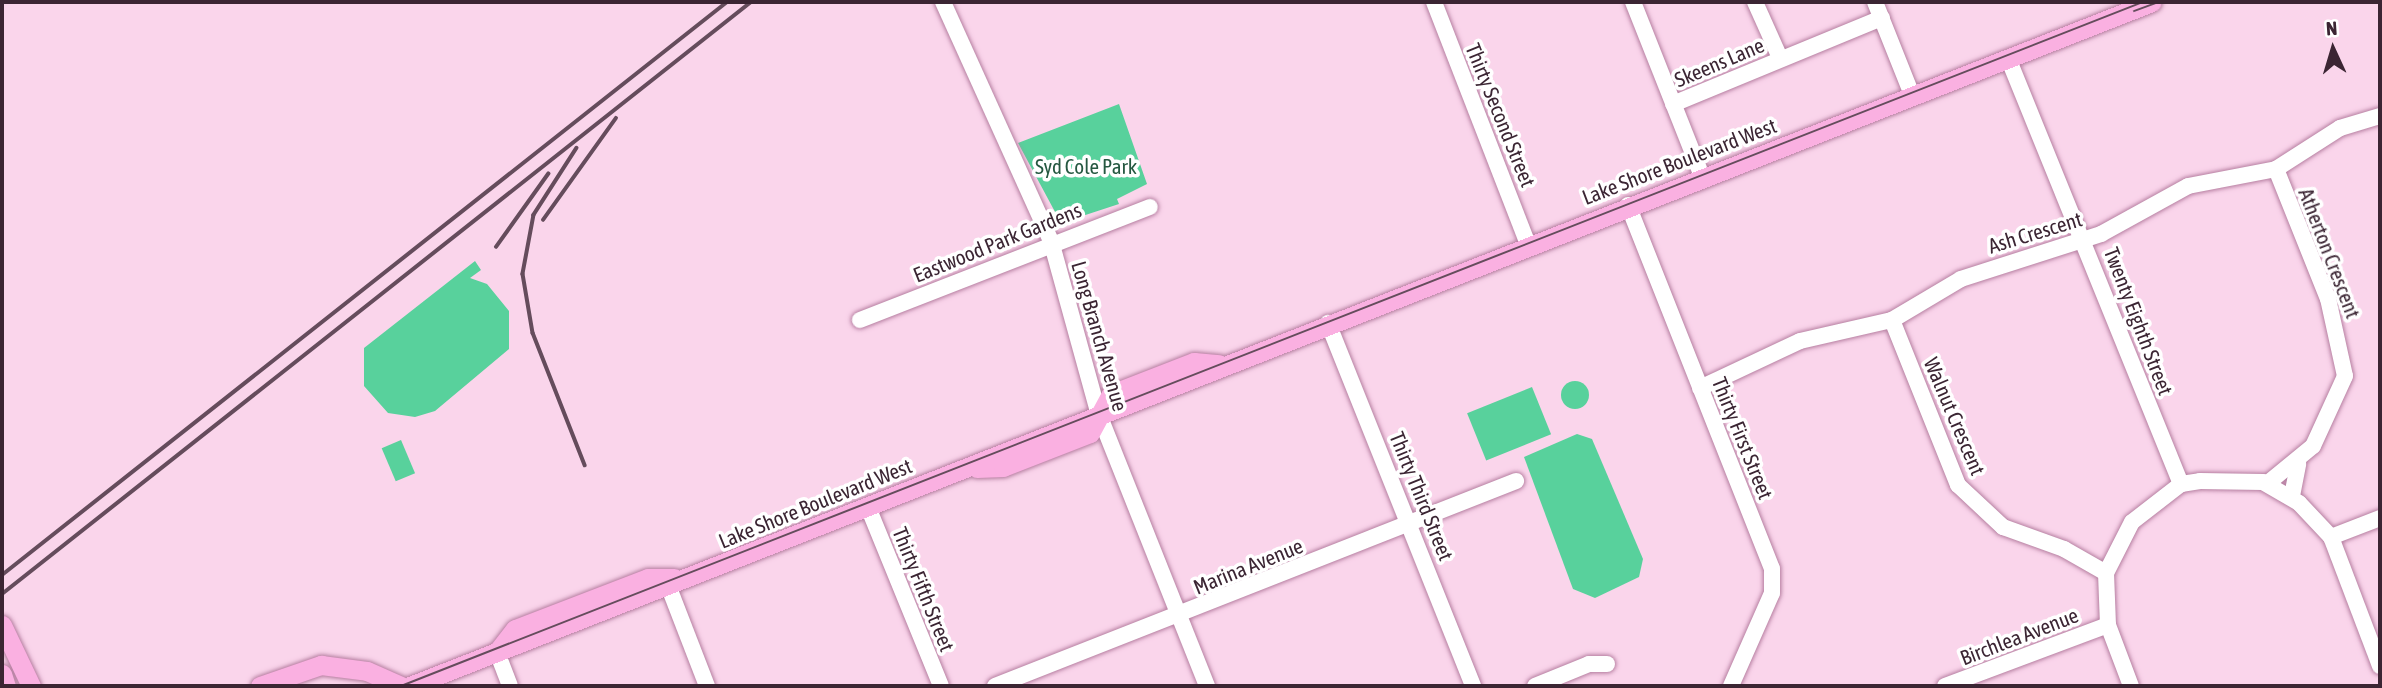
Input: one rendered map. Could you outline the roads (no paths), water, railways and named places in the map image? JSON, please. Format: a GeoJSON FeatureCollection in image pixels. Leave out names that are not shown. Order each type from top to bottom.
{"type":"FeatureCollection","features":[{"type":"Feature","properties":{"kind":"main road","name":"Lake Shore Boulevard West"},"geometry":{"type":"LineString","coordinates":[[447,686],[485,671],[515,629],[648,578],[677,582],[962,469],[1003,467],[1090,433],[1111,394],[1194,362],[1223,365],[2152,2]]}},
{"type":"Feature","properties":{"kind":"main road"},"geometry":{"type":"LineString","coordinates":[[2,625],[31,686]]}},
{"type":"Feature","properties":{"kind":"main road","name":"Lake Shore Boulevard West"},"geometry":{"type":"LineString","coordinates":[[410,686],[497,652]]}},
{"type":"Feature","properties":{"kind":"main road"},"geometry":{"type":"LineString","coordinates":[[268,683],[332,665],[401,686]]}},
{"type":"Feature","properties":{"kind":"main road"},"geometry":{"type":"LineString","coordinates":[[2,674],[6,686]]}},
{"type":"Feature","properties":{"kind":"main road"},"geometry":{"type":"LineString","coordinates":[[268,683],[303,677],[316,686]]}},
{"type":"Feature","properties":{"kind":"street","name":"Long Branch Avenue"},"geometry":{"type":"LineString","coordinates":[[943,2],[1051,241],[1099,415],[1207,686]]}},
{"type":"Feature","properties":{"kind":"street","name":"Thirty Second Street"},"geometry":{"type":"LineString","coordinates":[[1434,2],[1528,244]]}},
{"type":"Feature","properties":{"kind":"street"},"geometry":{"type":"LineString","coordinates":[[1633,2],[1702,176]]}},
{"type":"Feature","properties":{"kind":"street","name":"Skeens Lane"},"geometry":{"type":"LineString","coordinates":[[1755,2],[1780,58]]}},
{"type":"Feature","properties":{"kind":"street"},"geometry":{"type":"LineString","coordinates":[[1875,2],[1912,95]]}},
{"type":"Feature","properties":{"kind":"street","name":"Skeens Lane"},"geometry":{"type":"LineString","coordinates":[[1673,104],[1882,18]]}},
{"type":"Feature","properties":{"kind":"street","name":"Twenty Eighth Street"},"geometry":{"type":"LineString","coordinates":[[2008,58],[2084,239],[2181,484]]}},
{"type":"Feature","properties":{"kind":"street","name":"Ash Crescent"},"geometry":{"type":"LineString","coordinates":[[1700,388],[1800,341],[1892,320],[1961,279],[2084,239],[2188,186],[2276,169],[2340,128],[2380,116]]}},
{"type":"Feature","properties":{"kind":"street","name":"Atherton Crescent"},"geometry":{"type":"LineString","coordinates":[[2276,169],[2343,348],[2339,399],[2298,464],[2292,496]]}},
{"type":"Feature","properties":{"kind":"street","name":"Thirty First Street"},"geometry":{"type":"LineString","coordinates":[[1628,205],[1773,582],[1731,686]]}},
{"type":"Feature","properties":{"kind":"street","name":"Eastwood Park Gardens"},"geometry":{"type":"LineString","coordinates":[[860,320],[1051,241],[1150,207]]}},
{"type":"Feature","properties":{"kind":"street","name":"Walnut Crescent"},"geometry":{"type":"LineString","coordinates":[[1892,320],[1967,495],[2003,527],[2064,549],[2106,573]]}},
{"type":"Feature","properties":{"kind":"street","name":"Thirty Third Street"},"geometry":{"type":"LineString","coordinates":[[1328,323],[1411,523],[1473,686]]}},
{"type":"Feature","properties":{"kind":"street","name":"Atherton Crescent"},"geometry":{"type":"LineString","coordinates":[[2269,483],[2298,464]]}},
{"type":"Feature","properties":{"kind":"street","name":"Marina Avenue"},"geometry":{"type":"LineString","coordinates":[[995,686],[1180,616],[1516,481]]}},
{"type":"Feature","properties":{"kind":"street"},"geometry":{"type":"LineString","coordinates":[[2131,686],[2108,625],[2106,573],[2132,522],[2181,484],[2269,483],[2292,496],[2331,537],[2380,666]]}},
{"type":"Feature","properties":{"kind":"street","name":"Thirty Fifth Street"},"geometry":{"type":"LineString","coordinates":[[868,507],[941,686]]}},
{"type":"Feature","properties":{"kind":"street"},"geometry":{"type":"LineString","coordinates":[[2331,537],[2380,517]]}},
{"type":"Feature","properties":{"kind":"street"},"geometry":{"type":"LineString","coordinates":[[677,582],[707,686]]}},
{"type":"Feature","properties":{"kind":"street","name":"Birchlea Avenue"},"geometry":{"type":"LineString","coordinates":[[1945,686],[2108,625]]}},
{"type":"Feature","properties":{"kind":"street"},"geometry":{"type":"LineString","coordinates":[[497,652],[510,686]]}},
{"type":"Feature","properties":{"kind":"street"},"geometry":{"type":"LineString","coordinates":[[1535,686],[1589,664],[1607,664]]}},
{"type":"Feature","properties":{"kind":"tram line"},"geometry":{"type":"LineString","coordinates":[[401,686],[2143,2]]}},
{"type":"Feature","properties":{"kind":"tram line"},"geometry":{"type":"LineString","coordinates":[[2134,11],[2159,2]]}},
{"type":"Feature","properties":{"kind":"railway"},"geometry":{"type":"LineString","coordinates":[[2,575],[727,2]]}},
{"type":"Feature","properties":{"kind":"railway"},"geometry":{"type":"LineString","coordinates":[[2,594],[751,2]]}},
{"type":"Feature","properties":{"kind":"railway"},"geometry":{"type":"LineString","coordinates":[[543,220],[616,118]]}},
{"type":"Feature","properties":{"kind":"railway"},"geometry":{"type":"LineString","coordinates":[[577,148],[534,215],[523,274],[533,333],[585,465]]}},
{"type":"Feature","properties":{"kind":"railway"},"geometry":{"type":"LineString","coordinates":[[496,247],[548,174]]}},
{"type":"Feature","properties":{"kind":"park label","name":"Syd Cole Park"},"geometry":{"type":"Point","coordinates":[1086,166]}}]}
